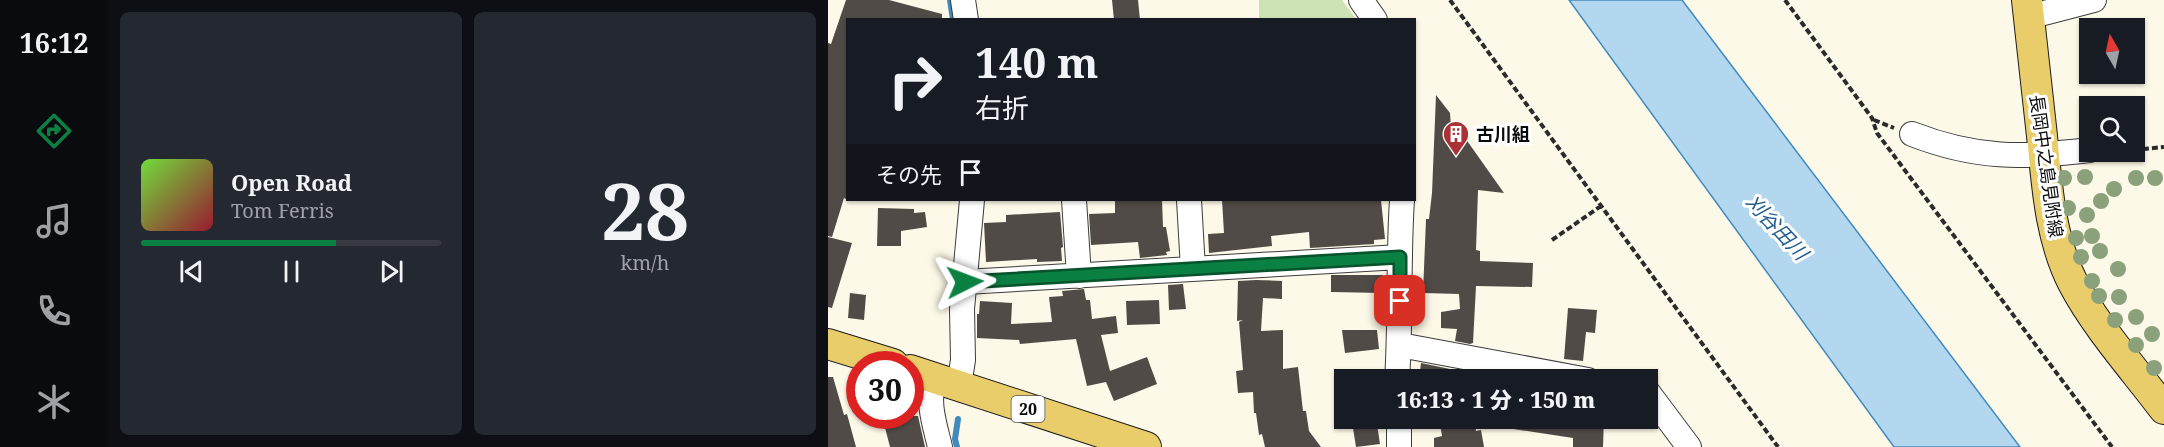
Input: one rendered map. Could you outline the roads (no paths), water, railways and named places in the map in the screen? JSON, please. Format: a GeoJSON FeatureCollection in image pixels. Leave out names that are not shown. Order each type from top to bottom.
{"type":"FeatureCollection","features":[{"type":"Feature","properties":{"kind":"main road","name":"長岡中之島見附線"},"geometry":{"type":"LineString","coordinates":[[2028,8],[2044,156],[2058,249],[2073,283],[2094,318],[2164,409]]}},
{"type":"Feature","properties":{"kind":"main road"},"geometry":{"type":"LineString","coordinates":[[828,344],[851,351]]}},
{"type":"Feature","properties":{"kind":"main road","name":"20"},"geometry":{"type":"LineString","coordinates":[[935,378],[1146,447]]}},
{"type":"Feature","properties":{"kind":"street"},"geometry":{"type":"LineString","coordinates":[[963,0],[966,18]]}},
{"type":"Feature","properties":{"kind":"street"},"geometry":{"type":"LineString","coordinates":[[1361,0],[1374,18]]}},
{"type":"Feature","properties":{"kind":"street"},"geometry":{"type":"LineString","coordinates":[[2028,8],[2094,0]]}},
{"type":"Feature","properties":{"kind":"street"},"geometry":{"type":"LineString","coordinates":[[1912,134],[1934,142],[1988,154],[2044,156],[2079,151]]}},
{"type":"Feature","properties":{"kind":"street"},"geometry":{"type":"LineString","coordinates":[[940,447],[930,411],[930,400],[935,378],[963,360],[962,309],[972,201]]}},
{"type":"Feature","properties":{"kind":"street"},"geometry":{"type":"LineString","coordinates":[[1074,201],[1078,276]]}},
{"type":"Feature","properties":{"kind":"street"},"geometry":{"type":"LineString","coordinates":[[1189,201],[1193,269]]}},
{"type":"Feature","properties":{"kind":"street"},"geometry":{"type":"LineString","coordinates":[[1398,369],[1402,201]]}},
{"type":"Feature","properties":{"kind":"street"},"geometry":{"type":"LineString","coordinates":[[965,282],[1400,257]]}},
{"type":"Feature","properties":{"kind":"street"},"geometry":{"type":"LineString","coordinates":[[1400,345],[1529,369]]}},
{"type":"Feature","properties":{"kind":"street"},"geometry":{"type":"LineString","coordinates":[[1658,406],[1689,447]]}},
{"type":"Feature","properties":{"kind":"street"},"geometry":{"type":"LineString","coordinates":[[1399,429],[1399,447]]}},
{"type":"Feature","properties":{"kind":"water","name":"刈谷田川"},"geometry":{"type":"Polygon","coordinates":[[[1569,0],[1682,0],[2020,447],[1894,447],[1569,0]]]}},
{"type":"Feature","properties":{"kind":"waterway"},"geometry":{"type":"LineString","coordinates":[[950,0],[953,18]]}},
{"type":"Feature","properties":{"kind":"waterway"},"geometry":{"type":"LineString","coordinates":[[957,447],[955,439],[958,419]]}},
{"type":"Feature","properties":{"kind":"place","name":"古川組"},"geometry":{"type":"Point","coordinates":[1456,157]}}]}
